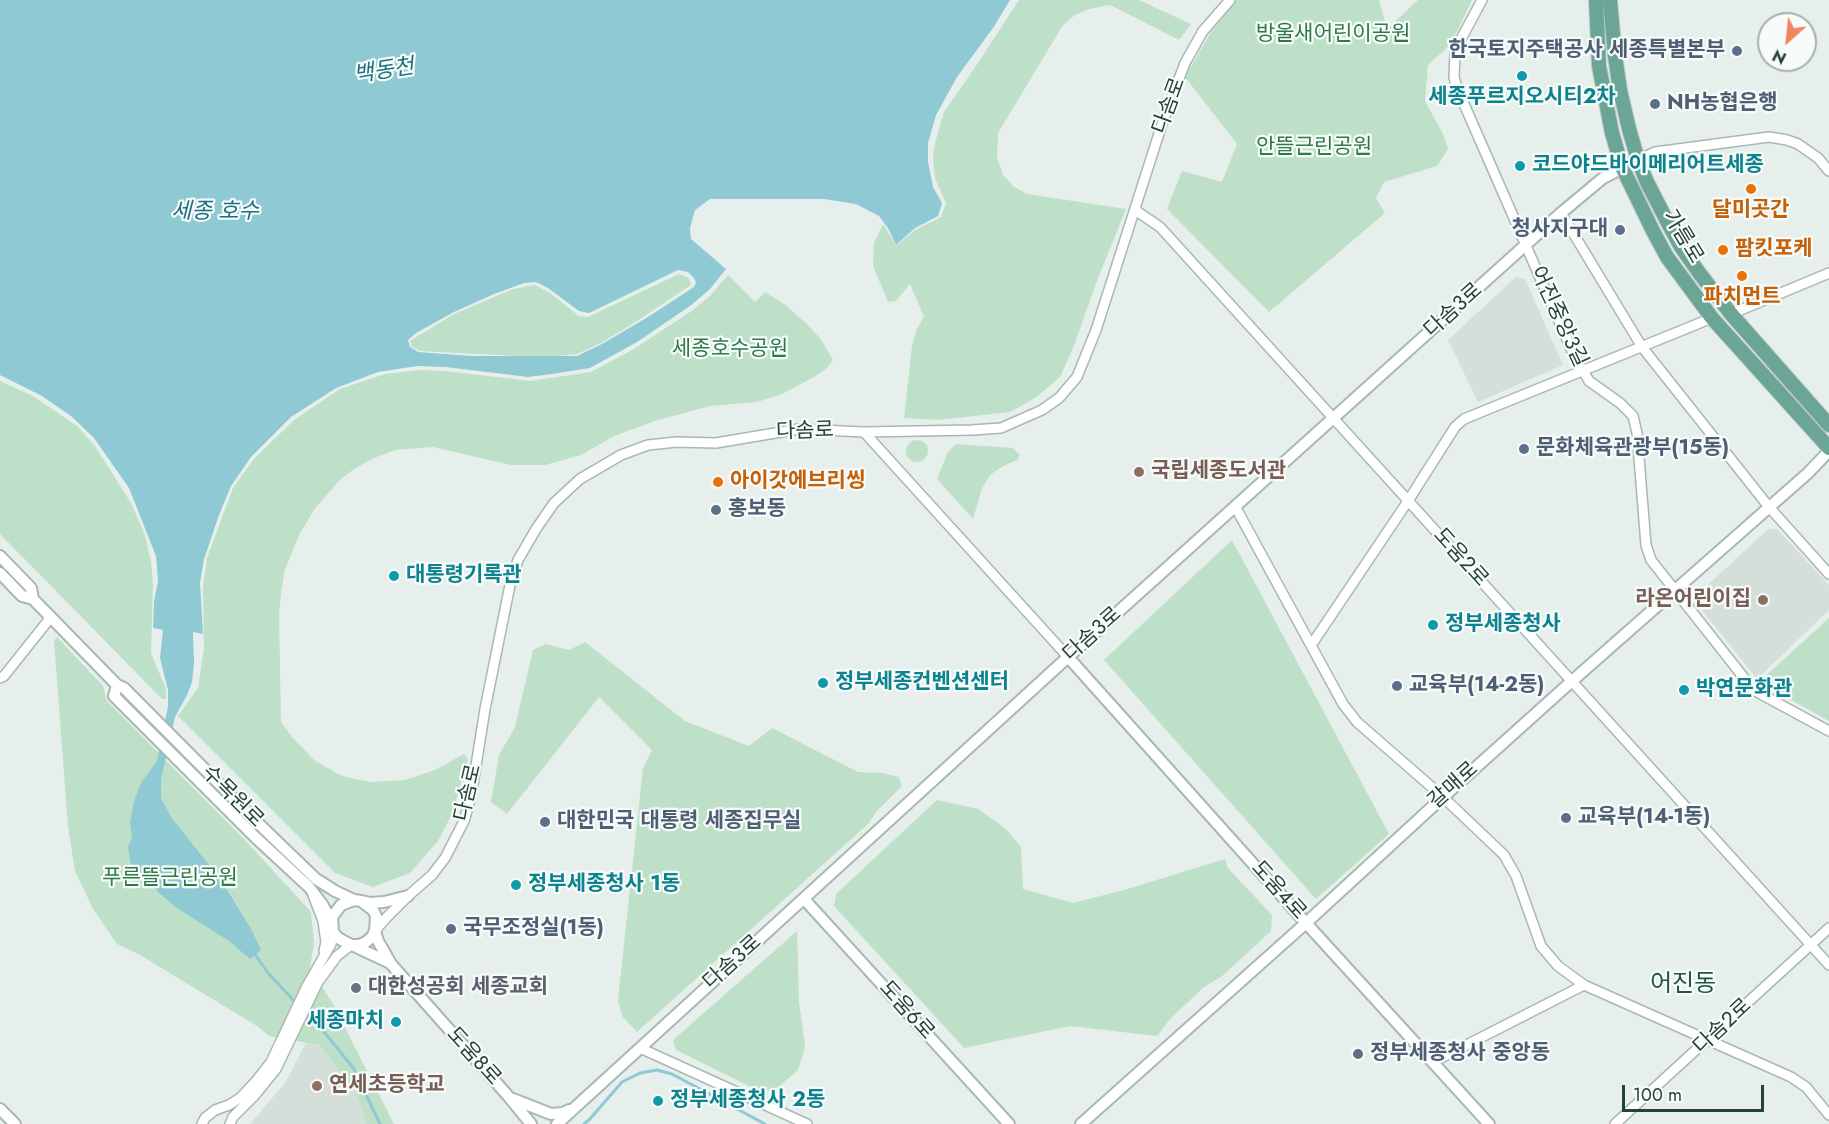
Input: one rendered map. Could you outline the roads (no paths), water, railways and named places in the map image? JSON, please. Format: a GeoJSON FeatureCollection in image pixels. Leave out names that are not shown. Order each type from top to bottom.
{"type":"FeatureCollection","features":[{"type":"Feature","properties":{"kind":"main road","name":"가름로"},"geometry":{"type":"LineString","coordinates":[[1596,0],[1599,66],[1612,133],[1622,167],[1653,231],[1667,257],[1712,318],[1829,449]]}},
{"type":"Feature","properties":{"kind":"main road","name":"가름로"},"geometry":{"type":"LineString","coordinates":[[1610,0],[1620,90],[1638,160],[1647,182],[1681,247],[1731,314],[1829,425]]}},
{"type":"Feature","properties":{"kind":"street","name":"다솜로"},"geometry":{"type":"LineString","coordinates":[[309,990],[318,982],[337,956],[351,945],[359,945],[372,937],[385,919],[432,875],[445,858],[464,821],[471,797],[485,709],[510,585],[518,560],[554,503],[580,479],[621,455],[648,445],[716,442],[799,429],[864,432],[1001,428],[1042,410],[1059,398],[1077,377],[1096,330],[1163,121],[1185,63],[1203,31],[1230,0]]}},
{"type":"Feature","properties":{"kind":"street","name":"어진중앙3길"},"geometry":{"type":"LineString","coordinates":[[1482,0],[1455,53],[1454,77],[1457,88],[1582,371],[1596,388],[1620,403],[1632,416],[1637,433],[1646,545],[1651,560],[1752,688],[1829,731]]}},
{"type":"Feature","properties":{"kind":"street"},"geometry":{"type":"LineString","coordinates":[[1638,160],[1655,152],[1769,137],[1798,144],[1818,158],[1829,171]]}},
{"type":"Feature","properties":{"kind":"street","name":"다솜3로"},"geometry":{"type":"LineString","coordinates":[[557,1124],[1068,657],[1561,213],[1603,178],[1638,160]]}},
{"type":"Feature","properties":{"kind":"street","name":"도움2로"},"geometry":{"type":"LineString","coordinates":[[1135,210],[1160,227],[1829,965]]}},
{"type":"Feature","properties":{"kind":"street"},"geometry":{"type":"LineString","coordinates":[[1561,213],[1642,347],[1769,507],[1829,574]]}},
{"type":"Feature","properties":{"kind":"street"},"geometry":{"type":"LineString","coordinates":[[1731,314],[1829,273]]}},
{"type":"Feature","properties":{"kind":"street"},"geometry":{"type":"LineString","coordinates":[[1312,644],[1455,427],[1464,419],[1712,318]]}},
{"type":"Feature","properties":{"kind":"street"},"geometry":{"type":"LineString","coordinates":[[864,432],[1068,657]]}},
{"type":"Feature","properties":{"kind":"street","name":"갈매로"},"geometry":{"type":"LineString","coordinates":[[1081,1124],[1572,681],[1808,473],[1829,449]]}},
{"type":"Feature","properties":{"kind":"street"},"geometry":{"type":"LineString","coordinates":[[1236,508],[1343,704],[1357,722],[1443,797],[1504,855],[1516,876],[1541,946],[1558,966],[1584,986],[1791,1077],[1806,1087],[1829,1115]]}},
{"type":"Feature","properties":{"kind":"street","name":"수목원로"},"geometry":{"type":"LineString","coordinates":[[0,556],[31,588],[33,599]]}},
{"type":"Feature","properties":{"kind":"street","name":"수목원로"},"geometry":{"type":"LineString","coordinates":[[0,573],[22,596],[33,599],[117,685],[124,688],[313,883],[333,927]]}},
{"type":"Feature","properties":{"kind":"street"},"geometry":{"type":"LineString","coordinates":[[0,678],[51,617]]}},
{"type":"Feature","properties":{"kind":"street","name":"도움4로"},"geometry":{"type":"LineString","coordinates":[[1068,657],[1489,1124]]}},
{"type":"Feature","properties":{"kind":"street","name":"수목원로"},"geometry":{"type":"LineString","coordinates":[[117,685],[114,696],[254,836],[313,883],[358,901]]}},
{"type":"Feature","properties":{"kind":"street"},"geometry":{"type":"LineString","coordinates":[[313,883],[364,898],[408,896]]}},
{"type":"Feature","properties":{"kind":"street","name":"수목원로"},"geometry":{"type":"LineString","coordinates":[[313,883],[326,942],[321,963]]}},
{"type":"Feature","properties":{"kind":"street","name":"다솜로"},"geometry":{"type":"LineString","coordinates":[[358,901],[384,902],[408,896]]}},
{"type":"Feature","properties":{"kind":"street","name":"도움6로"},"geometry":{"type":"LineString","coordinates":[[804,899],[1009,1124]]}},
{"type":"Feature","properties":{"kind":"street"},"geometry":{"type":"LineString","coordinates":[[230,1124],[233,1117],[276,1070],[331,944],[336,910],[341,905],[358,901],[373,910],[376,916],[375,931]]}},
{"type":"Feature","properties":{"kind":"street"},"geometry":{"type":"LineString","coordinates":[[333,927],[338,938],[351,945]]}},
{"type":"Feature","properties":{"kind":"street","name":"다솜2로"},"geometry":{"type":"LineString","coordinates":[[1615,1124],[1829,928]]}},
{"type":"Feature","properties":{"kind":"street","name":"도움8로"},"geometry":{"type":"LineString","coordinates":[[375,931],[391,964],[531,1124]]}},
{"type":"Feature","properties":{"kind":"street","name":"도움8로"},"geometry":{"type":"LineString","coordinates":[[351,945],[391,964]]}},
{"type":"Feature","properties":{"kind":"street"},"geometry":{"type":"LineString","coordinates":[[1433,1062],[1584,986]]}},
{"type":"Feature","properties":{"kind":"street"},"geometry":{"type":"LineString","coordinates":[[202,1124],[205,1118],[215,1110],[240,1098],[257,1080],[271,1062],[290,1020],[309,990]]}},
{"type":"Feature","properties":{"kind":"street"},"geometry":{"type":"LineString","coordinates":[[640,1048],[807,1124]]}},
{"type":"Feature","properties":{"kind":"street"},"geometry":{"type":"LineString","coordinates":[[509,1097],[551,1114],[563,1113],[575,1107]]}},
{"type":"Feature","properties":{"kind":"street"},"geometry":{"type":"LineString","coordinates":[[0,1109],[15,1124]]}},
{"type":"Feature","properties":{"kind":"water","name":"세종 호수"},"geometry":{"type":"Polygon","coordinates":[[[0,0],[1010,0],[993,28],[957,77],[936,115],[928,143],[928,162],[933,187],[942,203],[938,216],[915,228],[896,245],[879,216],[856,204],[824,199],[710,199],[695,210],[690,228],[691,239],[726,269],[710,289],[690,306],[637,342],[590,368],[528,377],[446,367],[417,366],[378,372],[336,388],[291,417],[251,457],[231,486],[204,559],[200,583],[203,634],[193,632],[192,682],[175,717],[161,779],[161,798],[171,817],[221,880],[251,929],[261,950],[250,959],[229,941],[177,908],[158,892],[149,879],[131,868],[128,846],[132,838],[130,822],[134,801],[141,783],[157,761],[168,706],[168,690],[160,658],[163,630],[153,628],[158,581],[156,556],[129,488],[94,438],[71,416],[42,396],[0,375],[0,0]],[[678,270],[589,313],[579,311],[536,282],[524,283],[454,312],[416,333],[408,340],[410,347],[418,352],[471,356],[577,356],[648,317],[694,287],[696,282],[688,272],[678,270]]]}},
{"type":"Feature","properties":{"kind":"waterway"},"geometry":{"type":"LineString","coordinates":[[254,953],[268,973],[296,1003]]}},
{"type":"Feature","properties":{"kind":"waterway"},"geometry":{"type":"LineString","coordinates":[[305,1012],[354,1069],[380,1124]]}},
{"type":"Feature","properties":{"kind":"waterway"},"geometry":{"type":"LineString","coordinates":[[584,1124],[622,1082],[640,1073],[657,1070],[672,1074],[765,1124]]}},
{"type":"Feature","properties":{"kind":"place","name":"한국토지주택공사 세종특별본부"},"geometry":{"type":"Point","coordinates":[1737,51]}},
{"type":"Feature","properties":{"kind":"place","name":"세종푸르지오시티2차"},"geometry":{"type":"Point","coordinates":[1522,76]}},
{"type":"Feature","properties":{"kind":"place","name":"NH농협은행"},"geometry":{"type":"Point","coordinates":[1655,104]}},
{"type":"Feature","properties":{"kind":"place","name":"코드야드바이메리어트세종"},"geometry":{"type":"Point","coordinates":[1520,166]}},
{"type":"Feature","properties":{"kind":"place","name":"달미곳간"},"geometry":{"type":"Point","coordinates":[1751,189]}},
{"type":"Feature","properties":{"kind":"place","name":"청사지구대"},"geometry":{"type":"Point","coordinates":[1620,230]}},
{"type":"Feature","properties":{"kind":"place","name":"팜킷포케"},"geometry":{"type":"Point","coordinates":[1723,250]}},
{"type":"Feature","properties":{"kind":"place","name":"파치먼트"},"geometry":{"type":"Point","coordinates":[1742,276]}},
{"type":"Feature","properties":{"kind":"place","name":"문화체육관광부(15동)"},"geometry":{"type":"Point","coordinates":[1524,449]}},
{"type":"Feature","properties":{"kind":"place","name":"국립세종도서관"},"geometry":{"type":"Point","coordinates":[1139,472]}},
{"type":"Feature","properties":{"kind":"place","name":"아이갓에브리씽"},"geometry":{"type":"Point","coordinates":[718,482]}},
{"type":"Feature","properties":{"kind":"place","name":"홍보동"},"geometry":{"type":"Point","coordinates":[716,510]}},
{"type":"Feature","properties":{"kind":"place","name":"대통령기록관"},"geometry":{"type":"Point","coordinates":[394,576]}},
{"type":"Feature","properties":{"kind":"place","name":"라온어린이집"},"geometry":{"type":"Point","coordinates":[1763,600]}},
{"type":"Feature","properties":{"kind":"place","name":"정부세종청사"},"geometry":{"type":"Point","coordinates":[1433,625]}},
{"type":"Feature","properties":{"kind":"place","name":"정부세종컨벤션센터"},"geometry":{"type":"Point","coordinates":[823,683]}},
{"type":"Feature","properties":{"kind":"place","name":"교육부(14-2동)"},"geometry":{"type":"Point","coordinates":[1397,686]}},
{"type":"Feature","properties":{"kind":"place","name":"박연문화관"},"geometry":{"type":"Point","coordinates":[1684,690]}},
{"type":"Feature","properties":{"kind":"place","name":"교육부(14-1동)"},"geometry":{"type":"Point","coordinates":[1566,818]}},
{"type":"Feature","properties":{"kind":"place","name":"대한민국 대통령 세종집무실"},"geometry":{"type":"Point","coordinates":[545,822]}},
{"type":"Feature","properties":{"kind":"place","name":"정부세종청사 1동"},"geometry":{"type":"Point","coordinates":[516,885]}},
{"type":"Feature","properties":{"kind":"place","name":"국무조정실(1동)"},"geometry":{"type":"Point","coordinates":[451,929]}},
{"type":"Feature","properties":{"kind":"place","name":"대한성공회 세종교회"},"geometry":{"type":"Point","coordinates":[356,988]}},
{"type":"Feature","properties":{"kind":"place","name":"세종마치"},"geometry":{"type":"Point","coordinates":[396,1022]}},
{"type":"Feature","properties":{"kind":"place","name":"정부세종청사 중앙동"},"geometry":{"type":"Point","coordinates":[1358,1054]}},
{"type":"Feature","properties":{"kind":"place","name":"연세초등학교"},"geometry":{"type":"Point","coordinates":[317,1086]}},
{"type":"Feature","properties":{"kind":"place","name":"정부세종청사 2동"},"geometry":{"type":"Point","coordinates":[658,1101]}},
{"type":"Feature","properties":{"kind":"district","name":"어진동"},"geometry":{"type":"Point","coordinates":[1683,985]}},
{"type":"Feature","properties":{"kind":"park label","name":"방울새어린이공원"},"geometry":{"type":"Point","coordinates":[1333,35]}},
{"type":"Feature","properties":{"kind":"park label","name":"안뜰근린공원"},"geometry":{"type":"Point","coordinates":[1314,148]}},
{"type":"Feature","properties":{"kind":"park label","name":"세종호수공원"},"geometry":{"type":"Point","coordinates":[730,350]}},
{"type":"Feature","properties":{"kind":"park label","name":"푸른뜰근린공원"},"geometry":{"type":"Point","coordinates":[170,879]}},
{"type":"Feature","properties":{"kind":"water label","name":"백동천"},"geometry":{"type":"Point","coordinates":[384,72]}}]}
